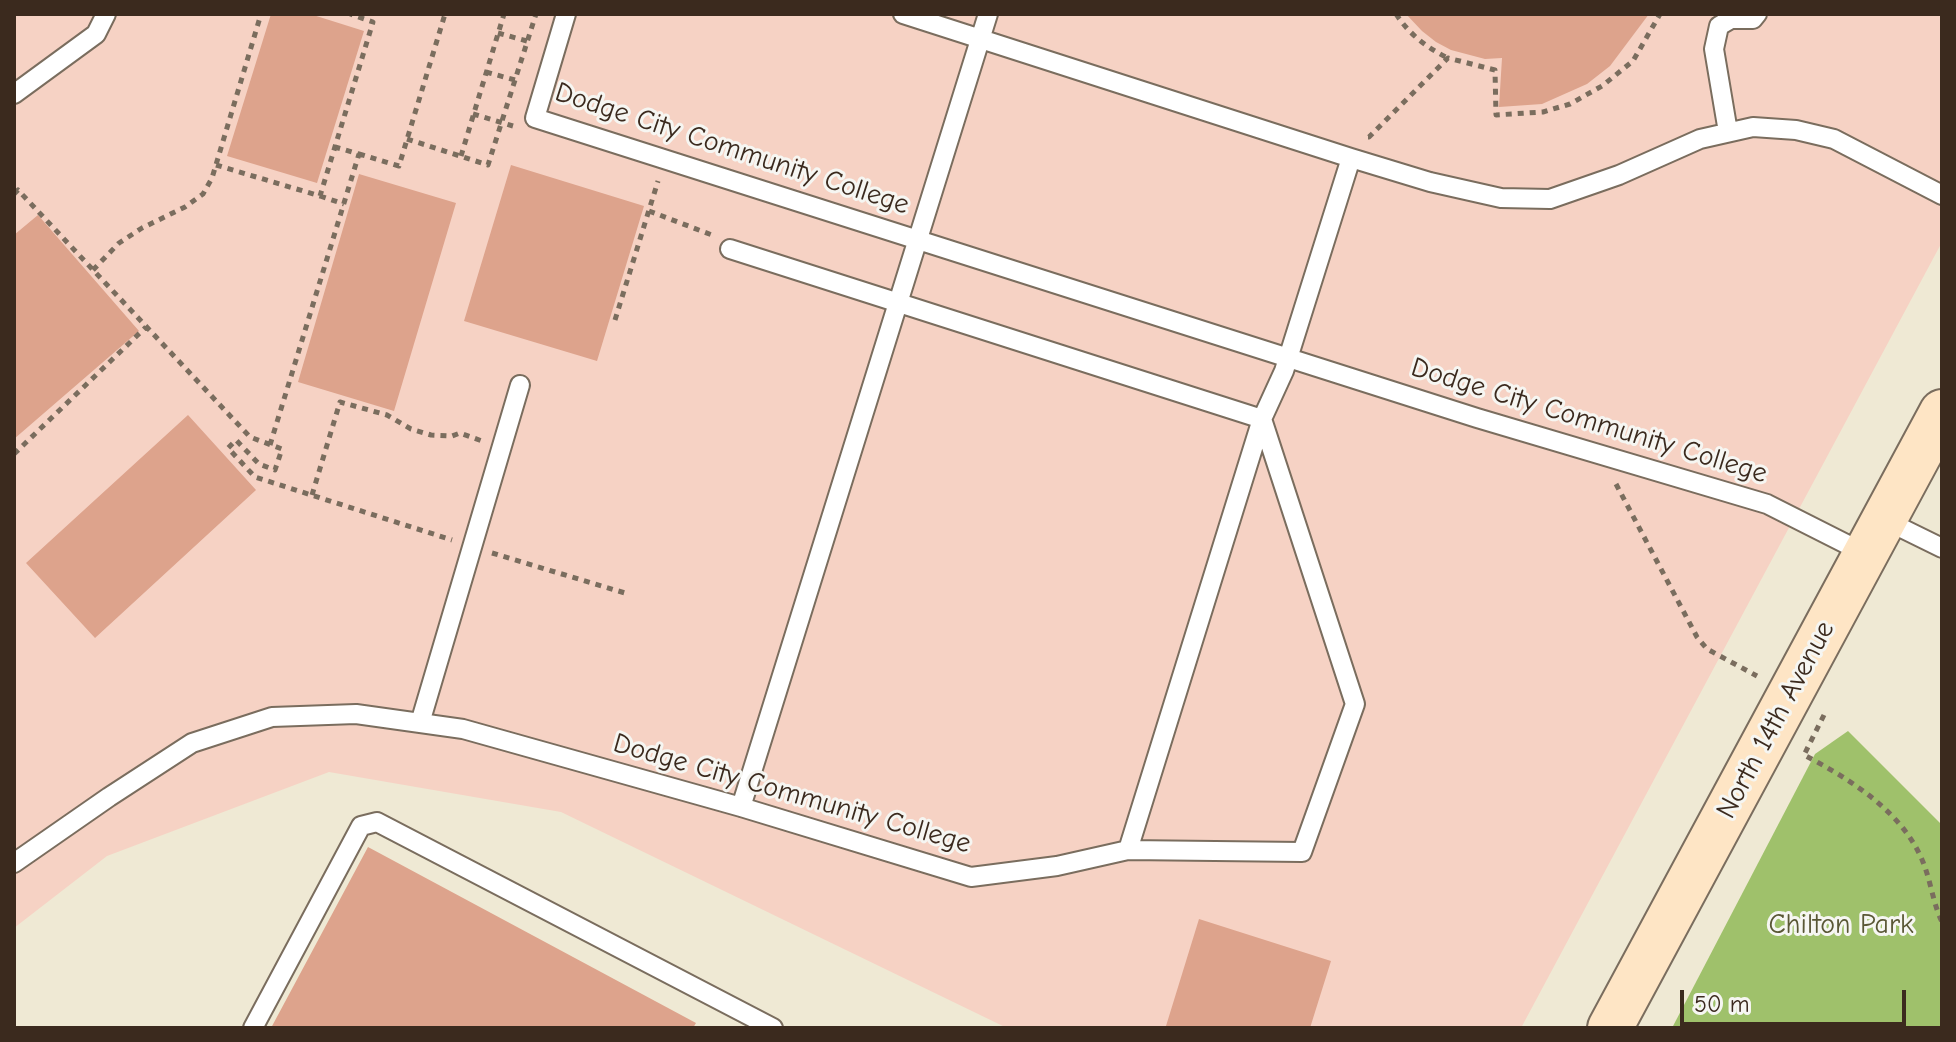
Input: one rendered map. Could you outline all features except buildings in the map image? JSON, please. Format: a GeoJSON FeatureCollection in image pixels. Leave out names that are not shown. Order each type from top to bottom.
{"type":"FeatureCollection","features":[{"type":"Feature","properties":{"kind":"main road","name":"North 14th Avenue"},"geometry":{"type":"LineString","coordinates":[[1610,1028],[1808,704],[1876,537],[1942,412]]}},
{"type":"Feature","properties":{"kind":"lane"},"geometry":{"type":"LineString","coordinates":[[14,94],[96,34],[106,14]]}},
{"type":"Feature","properties":{"kind":"lane","name":"Dodge City Community College"},"geometry":{"type":"LineString","coordinates":[[566,14],[535,118],[1477,418],[1876,537],[1942,548]]}},
{"type":"Feature","properties":{"kind":"lane"},"geometry":{"type":"LineString","coordinates":[[903,14],[1351,158],[1430,182],[1501,198],[1550,199],[1619,175],[1700,139],[1753,127],[1796,130],[1834,139],[1942,195]]}},
{"type":"Feature","properties":{"kind":"lane","name":"Dodge City Community College"},"geometry":{"type":"LineString","coordinates":[[917,240],[988,14]]}},
{"type":"Feature","properties":{"kind":"lane"},"geometry":{"type":"LineString","coordinates":[[1728,132],[1714,49],[1719,26],[1731,19],[1753,19],[1757,14]]}},
{"type":"Feature","properties":{"kind":"lane"},"geometry":{"type":"LineString","coordinates":[[1128,850],[1262,419],[1284,371],[1351,158]]}},
{"type":"Feature","properties":{"kind":"lane"},"geometry":{"type":"LineString","coordinates":[[741,807],[917,240]]}},
{"type":"Feature","properties":{"kind":"lane"},"geometry":{"type":"LineString","coordinates":[[730,249],[1262,419]]}},
{"type":"Feature","properties":{"kind":"lane"},"geometry":{"type":"LineString","coordinates":[[420,723],[520,385]]}},
{"type":"Feature","properties":{"kind":"lane","name":"Dodge City Community College"},"geometry":{"type":"LineString","coordinates":[[14,863],[192,743],[272,717],[356,714],[463,729],[741,807],[971,877],[1057,866],[1128,850],[1302,852],[1355,704],[1262,419]]}},
{"type":"Feature","properties":{"kind":"lane"},"geometry":{"type":"LineString","coordinates":[[253,1028],[361,826],[377,822],[753,1024],[773,1028]]}},
{"type":"Feature","properties":{"kind":"path"},"geometry":{"type":"LineString","coordinates":[[93,270],[119,243],[203,194],[212,178],[261,14]]}},
{"type":"Feature","properties":{"kind":"path"},"geometry":{"type":"LineString","coordinates":[[350,14],[373,22]]}},
{"type":"Feature","properties":{"kind":"path"},"geometry":{"type":"LineString","coordinates":[[320,196],[376,14]]}},
{"type":"Feature","properties":{"kind":"path"},"geometry":{"type":"LineString","coordinates":[[335,147],[399,166],[445,14]]}},
{"type":"Feature","properties":{"kind":"path"},"geometry":{"type":"LineString","coordinates":[[461,156],[504,14]]}},
{"type":"Feature","properties":{"kind":"path"},"geometry":{"type":"LineString","coordinates":[[407,139],[488,165],[536,14]]}},
{"type":"Feature","properties":{"kind":"path"},"geometry":{"type":"LineString","coordinates":[[1396,14],[1416,38],[1435,52],[1495,70],[1496,115],[1543,112],[1570,104],[1602,86],[1633,61],[1660,14]]}},
{"type":"Feature","properties":{"kind":"path"},"geometry":{"type":"LineString","coordinates":[[498,33],[527,41]]}},
{"type":"Feature","properties":{"kind":"path"},"geometry":{"type":"LineString","coordinates":[[1355,133],[1369,137],[1448,58]]}},
{"type":"Feature","properties":{"kind":"path"},"geometry":{"type":"LineString","coordinates":[[486,72],[515,80]]}},
{"type":"Feature","properties":{"kind":"path"},"geometry":{"type":"LineString","coordinates":[[270,445],[359,154]]}},
{"type":"Feature","properties":{"kind":"path"},"geometry":{"type":"LineString","coordinates":[[216,165],[344,204]]}},
{"type":"Feature","properties":{"kind":"path"},"geometry":{"type":"LineString","coordinates":[[615,320],[661,172]]}},
{"type":"Feature","properties":{"kind":"path"},"geometry":{"type":"LineString","coordinates":[[14,194],[18,190],[250,437],[282,449],[275,470],[259,464],[236,440],[228,448],[255,477],[625,593]]}},
{"type":"Feature","properties":{"kind":"path"},"geometry":{"type":"LineString","coordinates":[[649,211],[715,237],[730,249]]}},
{"type":"Feature","properties":{"kind":"path"},"geometry":{"type":"LineString","coordinates":[[14,454],[146,327]]}},
{"type":"Feature","properties":{"kind":"path"},"geometry":{"type":"LineString","coordinates":[[312,495],[340,402],[387,415],[411,429],[431,435],[452,436],[460,433],[502,447]]}},
{"type":"Feature","properties":{"kind":"path"},"geometry":{"type":"LineString","coordinates":[[1613,480],[1697,637],[1707,649],[1808,704]]}},
{"type":"Feature","properties":{"kind":"path"},"geometry":{"type":"LineString","coordinates":[[1804,755],[1826,766],[1886,808],[1901,825],[1924,864],[1942,922]]}},
{"type":"Feature","properties":{"kind":"shaded area"},"geometry":{"type":"Polygon","coordinates":[[[14,14],[1942,14],[1942,242],[1521,1028],[1007,1028],[561,812],[329,772],[107,856],[14,928],[14,14]]]}},
{"type":"Feature","properties":{"kind":"green space","name":"Chilton Park"},"geometry":{"type":"Polygon","coordinates":[[[1848,731],[1942,825],[1942,1028],[1672,1028],[1815,754],[1848,731]]]}}]}
